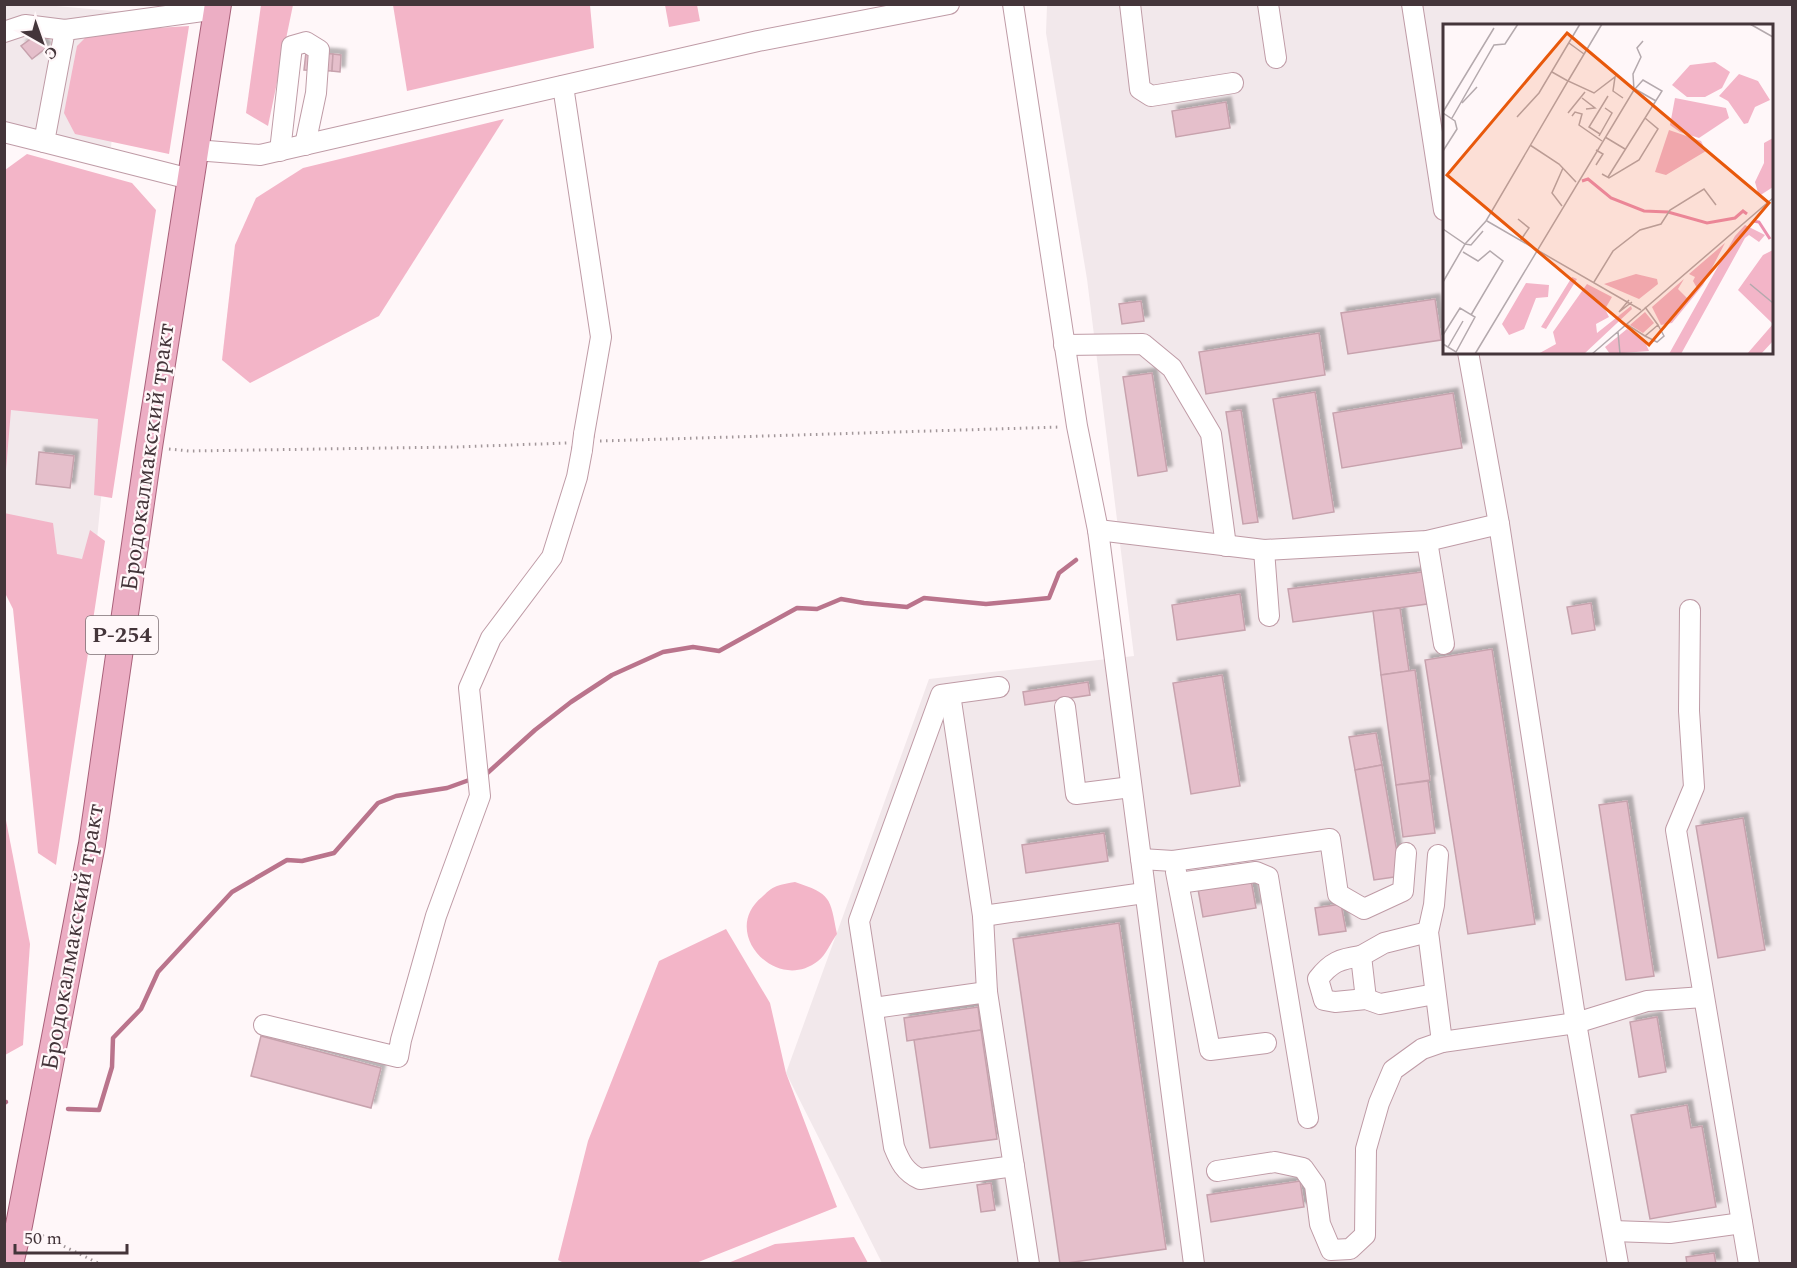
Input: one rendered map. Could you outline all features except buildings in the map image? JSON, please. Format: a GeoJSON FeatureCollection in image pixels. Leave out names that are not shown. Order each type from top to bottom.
{"type":"FeatureCollection","features":[{"type":"Feature","properties":{"kind":"main road","name":"Бродокалмакский тракт"},"geometry":{"type":"LineString","coordinates":[[10,1263],[92,844],[149,447],[217,7]]}},
{"type":"Feature","properties":{"kind":"street"},"geometry":{"type":"LineString","coordinates":[[195,150],[260,155],[758,41],[949,4]]}},
{"type":"Feature","properties":{"kind":"street"},"geometry":{"type":"LineString","coordinates":[[1013,4],[1077,426],[1098,530],[1194,1263]]}},
{"type":"Feature","properties":{"kind":"street"},"geometry":{"type":"LineString","coordinates":[[1130,4],[1140,89],[1150,96],[1233,83]]}},
{"type":"Feature","properties":{"kind":"street"},"geometry":{"type":"LineString","coordinates":[[1268,4],[1276,58]]}},
{"type":"Feature","properties":{"kind":"street"},"geometry":{"type":"LineString","coordinates":[[1412,4],[1443,204]]}},
{"type":"Feature","properties":{"kind":"street"},"geometry":{"type":"LineString","coordinates":[[4,32],[26,25],[65,30],[217,7]]}},
{"type":"Feature","properties":{"kind":"street"},"geometry":{"type":"LineString","coordinates":[[44,142],[65,30]]}},
{"type":"Feature","properties":{"kind":"street"},"geometry":{"type":"LineString","coordinates":[[279,151],[292,46],[306,42],[318,50],[316,93],[305,145]]}},
{"type":"Feature","properties":{"kind":"street"},"geometry":{"type":"LineString","coordinates":[[264,1025],[398,1058],[436,916],[480,796],[469,688],[491,638],[552,557],[577,477],[602,337],[563,86]]}},
{"type":"Feature","properties":{"kind":"street"},"geometry":{"type":"LineString","coordinates":[[4,132],[190,179]]}},
{"type":"Feature","properties":{"kind":"street"},"geometry":{"type":"LineString","coordinates":[[1065,345],[1143,344],[1172,368],[1211,434],[1227,546]]}},
{"type":"Feature","properties":{"kind":"street"},"geometry":{"type":"LineString","coordinates":[[1468,354],[1499,524],[1576,1023],[1618,1263]]}},
{"type":"Feature","properties":{"kind":"street"},"geometry":{"type":"LineString","coordinates":[[1098,530],[1264,550],[1427,541],[1499,524]]}},
{"type":"Feature","properties":{"kind":"street"},"geometry":{"type":"LineString","coordinates":[[1427,541],[1444,644]]}},
{"type":"Feature","properties":{"kind":"street"},"geometry":{"type":"LineString","coordinates":[[1264,550],[1269,616]]}},
{"type":"Feature","properties":{"kind":"street"},"geometry":{"type":"LineString","coordinates":[[1690,610],[1689,711],[1694,787],[1676,830],[1749,1263]]}},
{"type":"Feature","properties":{"kind":"street"},"geometry":{"type":"LineString","coordinates":[[999,687],[940,695],[859,921],[894,1147],[900,1161],[909,1174],[920,1179],[1014,1167]]}},
{"type":"Feature","properties":{"kind":"street"},"geometry":{"type":"LineString","coordinates":[[950,694],[983,916],[987,992],[1029,1263]]}},
{"type":"Feature","properties":{"kind":"street"},"geometry":{"type":"LineString","coordinates":[[1065,707],[1076,794],[1131,788]]}},
{"type":"Feature","properties":{"kind":"street"},"geometry":{"type":"LineString","coordinates":[[1141,859],[1173,861],[1330,839],[1338,894],[1364,909],[1403,891],[1406,853]]}},
{"type":"Feature","properties":{"kind":"street"},"geometry":{"type":"LineString","coordinates":[[1438,855],[1434,905],[1428,932],[1442,1042]]}},
{"type":"Feature","properties":{"kind":"street"},"geometry":{"type":"LineString","coordinates":[[1173,861],[1210,1050],[1266,1043]]}},
{"type":"Feature","properties":{"kind":"street"},"geometry":{"type":"LineString","coordinates":[[1179,884],[1256,872],[1268,877],[1308,1118]]}},
{"type":"Feature","properties":{"kind":"street"},"geometry":{"type":"LineString","coordinates":[[983,916],[1144,892]]}},
{"type":"Feature","properties":{"kind":"street"},"geometry":{"type":"LineString","coordinates":[[1428,932],[1384,943],[1360,956],[1343,958],[1328,966],[1318,979],[1324,1000],[1335,1002],[1366,999],[1380,1004],[1435,994]]}},
{"type":"Feature","properties":{"kind":"street"},"geometry":{"type":"LineString","coordinates":[[1360,956],[1366,999]]}},
{"type":"Feature","properties":{"kind":"street"},"geometry":{"type":"LineString","coordinates":[[874,1008],[987,992]]}},
{"type":"Feature","properties":{"kind":"street"},"geometry":{"type":"LineString","coordinates":[[1217,1171],[1275,1162],[1303,1168],[1315,1185],[1320,1224],[1331,1250],[1350,1249],[1365,1235],[1366,1149],[1379,1103],[1393,1070],[1422,1049],[1442,1042],[1576,1023],[1647,1001],[1703,997]]}},
{"type":"Feature","properties":{"kind":"street"},"geometry":{"type":"LineString","coordinates":[[1613,1231],[1670,1233],[1742,1223]]}},
{"type":"Feature","properties":{"kind":"path"},"geometry":{"type":"LineString","coordinates":[[149,447],[189,451],[455,447],[1077,426]]}},
{"type":"Feature","properties":{"kind":"path"},"geometry":{"type":"LineString","coordinates":[[19,1225],[100,1263]]}},
{"type":"Feature","properties":{"kind":"shaded area"},"geometry":{"type":"Polygon","coordinates":[[[4,5],[45,5],[124,12],[111,147],[5,137],[4,5]]]}},
{"type":"Feature","properties":{"kind":"shaded area"},"geometry":{"type":"Polygon","coordinates":[[[261,5],[293,5],[268,126],[246,113],[261,5]]]}},
{"type":"Feature","properties":{"kind":"shaded area"},"geometry":{"type":"Polygon","coordinates":[[[393,5],[590,5],[594,48],[407,91],[393,5]]]}},
{"type":"Feature","properties":{"kind":"shaded area"},"geometry":{"type":"Polygon","coordinates":[[[665,5],[697,5],[700,21],[669,27],[665,5]]]}},
{"type":"Feature","properties":{"kind":"shaded area"},"geometry":{"type":"Polygon","coordinates":[[[1047,5],[1792,5],[1792,1263],[882,1263],[786,1073],[929,679],[1134,656],[1087,279],[1046,33],[1047,5]]]}},
{"type":"Feature","properties":{"kind":"shaded area"},"geometry":{"type":"Polygon","coordinates":[[[189,26],[169,154],[75,134],[64,113],[77,46],[87,36],[123,30],[189,26]]]}},
{"type":"Feature","properties":{"kind":"shaded area"},"geometry":{"type":"Polygon","coordinates":[[[504,119],[379,316],[250,383],[222,360],[235,245],[256,198],[303,168],[504,119]]]}},
{"type":"Feature","properties":{"kind":"shaded area"},"geometry":{"type":"Polygon","coordinates":[[[27,154],[132,183],[156,210],[112,498],[94,495],[98,419],[11,410],[5,482],[5,170],[27,154]]]}},
{"type":"Feature","properties":{"kind":"shaded area"},"geometry":{"type":"Polygon","coordinates":[[[4,399],[111,399],[94,569],[5,560],[4,399]]]}},
{"type":"Feature","properties":{"kind":"shaded area"},"geometry":{"type":"Polygon","coordinates":[[[4,513],[53,523],[57,554],[82,559],[90,530],[105,541],[56,865],[38,853],[13,609],[5,593],[4,513]]]}},
{"type":"Feature","properties":{"kind":"shaded area"},"geometry":{"type":"Polygon","coordinates":[[[4,810],[30,944],[23,1045],[5,1055],[4,810]]]}},
{"type":"Feature","properties":{"kind":"shaded area"},"geometry":{"type":"Polygon","coordinates":[[[795,882],[816,890],[827,899],[833,912],[837,934],[818,961],[802,969],[785,970],[770,964],[758,954],[750,941],[747,926],[750,911],[765,894],[777,886],[795,882]]]}},
{"type":"Feature","properties":{"kind":"shaded area"},"geometry":{"type":"Polygon","coordinates":[[[726,929],[770,1003],[786,1073],[837,1207],[696,1263],[566,1264],[558,1260],[588,1141],[659,961],[726,929]]]}},
{"type":"Feature","properties":{"kind":"shaded area"},"geometry":{"type":"Polygon","coordinates":[[[854,1237],[868,1263],[728,1263],[775,1244],[854,1237]]]}},
{"type":"Feature","properties":{"kind":"waterway"},"geometry":{"type":"LineString","coordinates":[[483,777],[535,730],[571,702],[612,675],[663,652],[693,647],[719,651],[797,608],[817,609],[841,599],[907,607],[924,598],[986,604],[1049,598],[1059,573],[1076,560]]}},
{"type":"Feature","properties":{"kind":"waterway"},"geometry":{"type":"LineString","coordinates":[[68,1109],[99,1110],[112,1067],[113,1038],[141,1009],[158,972],[232,892],[287,860],[302,861],[334,853],[378,803],[396,796],[447,788],[472,779]]}}]}
